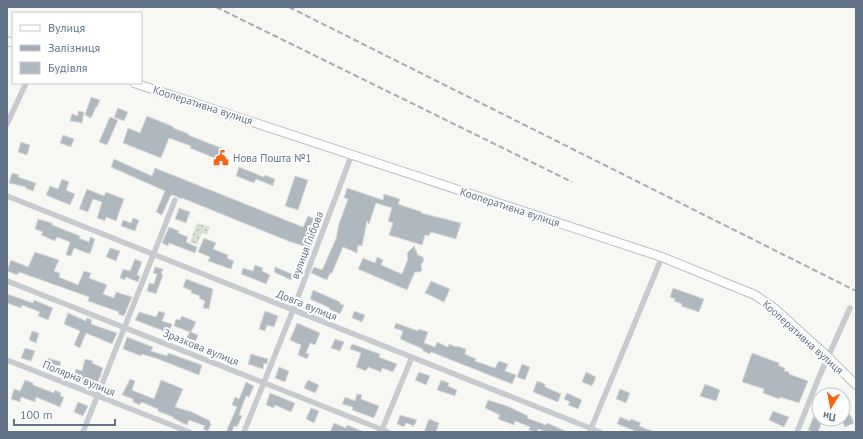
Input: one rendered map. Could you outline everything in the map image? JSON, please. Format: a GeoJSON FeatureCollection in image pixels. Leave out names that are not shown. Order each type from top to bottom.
{"type":"FeatureCollection","features":[{"type":"Feature","properties":{"kind":"street"},"geometry":{"type":"LineString","coordinates":[[7,124],[26,84]]}},
{"type":"Feature","properties":{"kind":"street","name":"Кооперативна вулиця"},"geometry":{"type":"LineString","coordinates":[[137,84],[662,257],[755,295],[774,308],[856,385]]}},
{"type":"Feature","properties":{"kind":"street","name":"вулиця Глібова"},"geometry":{"type":"LineString","coordinates":[[244,432],[293,310],[352,154]]}},
{"type":"Feature","properties":{"kind":"street","name":"Довга вулиця"},"geometry":{"type":"LineString","coordinates":[[7,196],[412,357],[590,430],[600,432]]}},
{"type":"Feature","properties":{"kind":"street"},"geometry":{"type":"LineString","coordinates":[[83,432],[175,200]]}},
{"type":"Feature","properties":{"kind":"street"},"geometry":{"type":"LineString","coordinates":[[590,430],[662,257]]}},
{"type":"Feature","properties":{"kind":"street","name":"Зразкова вулиця"},"geometry":{"type":"LineString","coordinates":[[7,281],[384,431]]}},
{"type":"Feature","properties":{"kind":"street"},"geometry":{"type":"LineString","coordinates":[[797,432],[850,308]]}},
{"type":"Feature","properties":{"kind":"street"},"geometry":{"type":"LineString","coordinates":[[384,431],[412,357]]}},
{"type":"Feature","properties":{"kind":"street","name":"Полярна вулиця"},"geometry":{"type":"LineString","coordinates":[[7,360],[189,432]]}},
{"type":"Feature","properties":{"kind":"shaded area"},"geometry":{"type":"Polygon","coordinates":[[[197,223],[210,227],[207,235],[202,233],[197,245],[190,242],[197,223]]]}},
{"type":"Feature","properties":{"kind":"building"},"geometry":{"type":"Polygon","coordinates":[[[91,97],[100,100],[91,118],[85,115],[91,97]]]}},
{"type":"Feature","properties":{"kind":"building"},"geometry":{"type":"Polygon","coordinates":[[[118,108],[128,112],[124,121],[114,117],[118,108]]]}},
{"type":"Feature","properties":{"kind":"building"},"geometry":{"type":"Polygon","coordinates":[[[78,111],[84,112],[82,123],[70,121],[72,114],[78,116],[78,111]]]}},
{"type":"Feature","properties":{"kind":"building"},"geometry":{"type":"Polygon","coordinates":[[[147,116],[221,148],[217,159],[190,148],[191,146],[169,138],[161,158],[123,143],[128,128],[140,133],[147,116]]]}},
{"type":"Feature","properties":{"kind":"building"},"geometry":{"type":"Polygon","coordinates":[[[110,117],[118,120],[107,145],[99,142],[110,117]]]}},
{"type":"Feature","properties":{"kind":"building"},"geometry":{"type":"Polygon","coordinates":[[[63,135],[74,139],[71,147],[60,143],[63,135]]]}},
{"type":"Feature","properties":{"kind":"building"},"geometry":{"type":"Polygon","coordinates":[[[21,142],[30,145],[27,155],[18,152],[21,142]]]}},
{"type":"Feature","properties":{"kind":"building"},"geometry":{"type":"Polygon","coordinates":[[[114,159],[152,176],[155,168],[303,227],[308,216],[320,221],[310,248],[288,241],[176,196],[171,195],[162,215],[156,212],[165,191],[111,167],[114,159]]]}},
{"type":"Feature","properties":{"kind":"building"},"geometry":{"type":"Polygon","coordinates":[[[239,167],[264,177],[265,175],[275,179],[273,186],[256,179],[254,183],[236,176],[239,167]]]}},
{"type":"Feature","properties":{"kind":"building"},"geometry":{"type":"Polygon","coordinates":[[[12,173],[19,175],[18,177],[36,183],[33,191],[25,188],[26,187],[9,183],[12,173]]]}},
{"type":"Feature","properties":{"kind":"building"},"geometry":{"type":"Polygon","coordinates":[[[295,176],[308,180],[298,210],[285,206],[295,176]]]}},
{"type":"Feature","properties":{"kind":"building"},"geometry":{"type":"Polygon","coordinates":[[[62,179],[69,182],[66,190],[75,194],[70,205],[46,195],[50,186],[58,189],[62,179]]]}},
{"type":"Feature","properties":{"kind":"building"},"geometry":{"type":"Polygon","coordinates":[[[347,188],[383,200],[384,194],[400,199],[398,204],[422,212],[421,213],[461,223],[456,239],[431,232],[429,236],[425,235],[422,245],[389,235],[393,223],[388,221],[392,208],[376,203],[369,224],[367,221],[362,246],[358,245],[357,253],[343,247],[332,273],[330,273],[327,280],[311,273],[314,267],[322,270],[336,239],[339,224],[348,199],[344,198],[347,188]]]}},
{"type":"Feature","properties":{"kind":"building"},"geometry":{"type":"Polygon","coordinates":[[[87,189],[104,196],[106,192],[124,199],[116,221],[106,217],[105,221],[97,218],[102,202],[93,199],[88,212],[79,209],[87,189]]]}},
{"type":"Feature","properties":{"kind":"building"},"geometry":{"type":"Polygon","coordinates":[[[179,208],[190,212],[186,223],[175,219],[179,208]]]}},
{"type":"Feature","properties":{"kind":"building"},"geometry":{"type":"Polygon","coordinates":[[[133,218],[139,220],[135,231],[121,226],[123,220],[131,223],[133,218]]]}},
{"type":"Feature","properties":{"kind":"building"},"geometry":{"type":"Polygon","coordinates":[[[38,219],[52,223],[52,225],[80,236],[79,238],[89,242],[90,237],[95,239],[90,254],[74,248],[71,256],[66,255],[70,242],[57,237],[55,241],[41,235],[43,232],[35,229],[38,219]]]}},
{"type":"Feature","properties":{"kind":"building"},"geometry":{"type":"Polygon","coordinates":[[[169,227],[188,237],[186,242],[197,247],[195,253],[169,243],[168,246],[162,243],[169,227]]]}},
{"type":"Feature","properties":{"kind":"building"},"geometry":{"type":"Polygon","coordinates":[[[204,238],[216,243],[213,249],[228,255],[227,258],[234,261],[231,269],[208,261],[210,257],[198,252],[204,238]]]}},
{"type":"Feature","properties":{"kind":"building"},"geometry":{"type":"Polygon","coordinates":[[[414,246],[418,255],[423,257],[424,260],[421,265],[422,270],[420,272],[415,272],[407,290],[358,269],[363,258],[375,263],[377,257],[383,260],[381,265],[402,274],[408,259],[407,253],[414,246]]]}},
{"type":"Feature","properties":{"kind":"building"},"geometry":{"type":"Polygon","coordinates":[[[110,248],[120,251],[116,261],[106,257],[110,248]]]}},
{"type":"Feature","properties":{"kind":"building"},"geometry":{"type":"Polygon","coordinates":[[[35,252],[59,260],[54,271],[60,273],[59,277],[78,285],[84,271],[91,273],[89,278],[107,285],[103,294],[114,298],[116,292],[132,297],[124,316],[118,314],[119,312],[88,301],[89,297],[19,272],[17,275],[7,271],[11,260],[28,267],[35,252]]]}},
{"type":"Feature","properties":{"kind":"building"},"geometry":{"type":"Polygon","coordinates":[[[135,259],[142,262],[137,275],[140,276],[138,282],[126,277],[125,280],[120,278],[123,269],[130,271],[135,259]]]}},
{"type":"Feature","properties":{"kind":"building"},"geometry":{"type":"Polygon","coordinates":[[[255,265],[263,268],[262,271],[270,275],[266,284],[241,274],[243,268],[253,271],[255,265]]]}},
{"type":"Feature","properties":{"kind":"building"},"geometry":{"type":"Polygon","coordinates":[[[155,267],[163,269],[161,274],[163,275],[156,294],[147,291],[149,283],[154,284],[157,274],[153,273],[155,267]]]}},
{"type":"Feature","properties":{"kind":"building"},"geometry":{"type":"Polygon","coordinates":[[[275,267],[294,275],[291,280],[274,272],[275,267]]]}},
{"type":"Feature","properties":{"kind":"building"},"geometry":{"type":"Polygon","coordinates":[[[186,279],[213,289],[209,309],[203,308],[205,301],[199,298],[200,296],[191,293],[192,291],[183,287],[186,279]]]}},
{"type":"Feature","properties":{"kind":"building"},"geometry":{"type":"Polygon","coordinates":[[[431,281],[450,289],[444,302],[425,293],[431,281]]]}},
{"type":"Feature","properties":{"kind":"building"},"geometry":{"type":"Polygon","coordinates":[[[673,288],[704,299],[699,312],[681,306],[682,304],[674,301],[675,299],[670,297],[673,288]]]}},
{"type":"Feature","properties":{"kind":"building"},"geometry":{"type":"Polygon","coordinates":[[[313,290],[344,305],[340,314],[310,299],[313,290]]]}},
{"type":"Feature","properties":{"kind":"building"},"geometry":{"type":"Polygon","coordinates":[[[7,294],[33,303],[34,300],[53,308],[48,320],[38,316],[40,312],[22,305],[21,308],[7,303],[7,294]]]}},
{"type":"Feature","properties":{"kind":"building"},"geometry":{"type":"Polygon","coordinates":[[[159,311],[165,313],[162,321],[172,324],[169,333],[135,320],[139,312],[156,317],[159,311]]]}},
{"type":"Feature","properties":{"kind":"building"},"geometry":{"type":"Polygon","coordinates":[[[265,311],[278,316],[274,327],[267,325],[265,331],[259,329],[265,311]]]}},
{"type":"Feature","properties":{"kind":"building"},"geometry":{"type":"Polygon","coordinates":[[[354,311],[365,315],[362,322],[352,318],[354,311]]]}},
{"type":"Feature","properties":{"kind":"building"},"geometry":{"type":"Polygon","coordinates":[[[68,313],[86,321],[87,318],[92,320],[91,324],[117,333],[112,344],[86,333],[80,348],[74,345],[80,331],[64,324],[68,313]]]}},
{"type":"Feature","properties":{"kind":"building"},"geometry":{"type":"Polygon","coordinates":[[[182,316],[196,322],[191,332],[198,335],[195,343],[186,339],[190,332],[174,326],[176,319],[180,320],[182,316]]]}},
{"type":"Feature","properties":{"kind":"building"},"geometry":{"type":"Polygon","coordinates":[[[297,323],[320,333],[315,345],[310,343],[306,353],[309,354],[307,359],[298,355],[301,345],[290,340],[297,323]]]}},
{"type":"Feature","properties":{"kind":"building"},"geometry":{"type":"Polygon","coordinates":[[[396,323],[418,331],[419,329],[428,332],[424,343],[435,347],[437,342],[448,347],[449,344],[466,349],[465,354],[476,359],[475,361],[495,368],[499,361],[508,364],[505,371],[516,375],[512,384],[431,352],[430,354],[423,351],[423,349],[400,339],[403,331],[394,328],[396,323]]]}},
{"type":"Feature","properties":{"kind":"building"},"geometry":{"type":"Polygon","coordinates":[[[32,331],[39,333],[36,343],[29,340],[32,331]]]}},
{"type":"Feature","properties":{"kind":"building"},"geometry":{"type":"Polygon","coordinates":[[[127,337],[153,347],[151,351],[167,356],[168,353],[202,365],[199,375],[158,359],[142,354],[141,356],[123,349],[127,337]]]}},
{"type":"Feature","properties":{"kind":"building"},"geometry":{"type":"Polygon","coordinates":[[[335,339],[344,342],[340,351],[331,348],[335,339]]]}},
{"type":"Feature","properties":{"kind":"building"},"geometry":{"type":"Polygon","coordinates":[[[352,344],[380,354],[379,357],[397,364],[393,372],[382,368],[381,372],[368,367],[366,371],[356,367],[361,353],[350,349],[352,344]]]}},
{"type":"Feature","properties":{"kind":"building"},"geometry":{"type":"Polygon","coordinates":[[[25,348],[35,351],[31,361],[21,358],[25,348]]]}},
{"type":"Feature","properties":{"kind":"building"},"geometry":{"type":"Polygon","coordinates":[[[752,353],[779,363],[779,366],[785,368],[784,371],[808,381],[799,403],[780,397],[779,399],[763,393],[764,389],[742,382],[752,353]]]}},
{"type":"Feature","properties":{"kind":"building"},"geometry":{"type":"Polygon","coordinates":[[[251,354],[268,359],[267,364],[264,363],[263,369],[248,364],[251,354]]]}},
{"type":"Feature","properties":{"kind":"building"},"geometry":{"type":"Polygon","coordinates":[[[48,358],[61,362],[58,372],[45,368],[48,358]]]}},
{"type":"Feature","properties":{"kind":"building"},"geometry":{"type":"Polygon","coordinates":[[[85,359],[93,361],[92,363],[103,368],[96,388],[73,378],[76,369],[82,371],[85,359]]]}},
{"type":"Feature","properties":{"kind":"building"},"geometry":{"type":"Polygon","coordinates":[[[522,364],[530,367],[525,380],[517,377],[522,364]]]}},
{"type":"Feature","properties":{"kind":"building"},"geometry":{"type":"Polygon","coordinates":[[[279,367],[289,371],[285,382],[275,378],[279,367]]]}},
{"type":"Feature","properties":{"kind":"building"},"geometry":{"type":"Polygon","coordinates":[[[419,372],[430,376],[426,385],[415,380],[419,372]]]}},
{"type":"Feature","properties":{"kind":"building"},"geometry":{"type":"Polygon","coordinates":[[[586,372],[596,377],[592,386],[582,382],[586,372]]]}},
{"type":"Feature","properties":{"kind":"building"},"geometry":{"type":"Polygon","coordinates":[[[130,379],[135,381],[132,390],[154,399],[161,380],[183,389],[175,407],[192,412],[210,421],[211,424],[208,431],[203,429],[205,426],[189,420],[187,425],[158,411],[158,409],[141,402],[140,405],[133,402],[133,399],[122,395],[130,379]]]}},
{"type":"Feature","properties":{"kind":"building"},"geometry":{"type":"Polygon","coordinates":[[[25,380],[33,383],[33,385],[54,393],[55,390],[61,393],[60,396],[64,397],[60,407],[36,397],[35,402],[21,397],[20,402],[11,399],[14,389],[20,391],[25,380]]]}},
{"type":"Feature","properties":{"kind":"building"},"geometry":{"type":"Polygon","coordinates":[[[308,380],[319,385],[315,393],[304,388],[308,380]]]}},
{"type":"Feature","properties":{"kind":"building"},"geometry":{"type":"Polygon","coordinates":[[[441,380],[449,383],[448,386],[457,390],[455,396],[437,390],[441,380]]]}},
{"type":"Feature","properties":{"kind":"building"},"geometry":{"type":"Polygon","coordinates":[[[537,381],[545,384],[545,387],[561,394],[558,402],[533,392],[537,381]]]}},
{"type":"Feature","properties":{"kind":"building"},"geometry":{"type":"Polygon","coordinates":[[[246,382],[254,386],[249,397],[246,396],[239,415],[242,416],[237,427],[234,426],[232,432],[226,432],[237,407],[232,405],[235,397],[239,399],[246,382]]]}},
{"type":"Feature","properties":{"kind":"building"},"geometry":{"type":"Polygon","coordinates":[[[705,384],[720,390],[716,401],[700,396],[705,384]]]}},
{"type":"Feature","properties":{"kind":"building"},"geometry":{"type":"Polygon","coordinates":[[[620,389],[630,393],[626,403],[616,399],[620,389]]]}},
{"type":"Feature","properties":{"kind":"building"},"geometry":{"type":"Polygon","coordinates":[[[270,393],[295,403],[291,412],[275,405],[274,408],[266,405],[270,393]]]}},
{"type":"Feature","properties":{"kind":"building"},"geometry":{"type":"Polygon","coordinates":[[[567,393],[582,400],[578,409],[568,405],[570,402],[564,399],[567,393]]]}},
{"type":"Feature","properties":{"kind":"building"},"geometry":{"type":"Polygon","coordinates":[[[357,394],[362,395],[361,399],[379,406],[374,418],[352,410],[353,407],[342,404],[345,397],[355,401],[357,394]]]}},
{"type":"Feature","properties":{"kind":"building"},"geometry":{"type":"Polygon","coordinates":[[[488,400],[507,406],[528,416],[527,418],[546,425],[547,423],[568,432],[546,432],[538,429],[537,432],[535,432],[529,430],[530,427],[515,421],[514,425],[498,419],[500,415],[485,408],[488,400]]]}},
{"type":"Feature","properties":{"kind":"building"},"geometry":{"type":"Polygon","coordinates":[[[78,402],[88,406],[83,416],[74,412],[78,402]]]}},
{"type":"Feature","properties":{"kind":"building"},"geometry":{"type":"Polygon","coordinates":[[[311,408],[319,411],[314,423],[306,419],[311,408]]]}},
{"type":"Feature","properties":{"kind":"building"},"geometry":{"type":"Polygon","coordinates":[[[773,411],[789,417],[784,427],[769,420],[773,411]]]}},
{"type":"Feature","properties":{"kind":"building"},"geometry":{"type":"Polygon","coordinates":[[[400,415],[417,420],[414,426],[406,423],[404,427],[397,424],[400,415]]]}},
{"type":"Feature","properties":{"kind":"building"},"geometry":{"type":"Polygon","coordinates":[[[851,416],[854,423],[851,424],[851,416]]]}},
{"type":"Feature","properties":{"kind":"building"},"geometry":{"type":"Polygon","coordinates":[[[620,417],[641,423],[639,426],[655,432],[638,432],[617,424],[620,417]]]}},
{"type":"Feature","properties":{"kind":"building"},"geometry":{"type":"Polygon","coordinates":[[[429,419],[439,423],[436,432],[424,432],[429,419]]]}},
{"type":"Feature","properties":{"kind":"building"},"geometry":{"type":"Polygon","coordinates":[[[334,423],[346,428],[347,425],[364,432],[330,432],[334,423]]]}},
{"type":"Feature","properties":{"kind":"building"},"geometry":{"type":"Polygon","coordinates":[[[811,423],[811,427],[820,427],[818,432],[808,430],[811,423]]]}},
{"type":"Feature","properties":{"kind":"railway"},"geometry":{"type":"LineString","coordinates":[[216,7],[572,182]]}},
{"type":"Feature","properties":{"kind":"railway"},"geometry":{"type":"LineString","coordinates":[[289,7],[856,291]]}},
{"type":"Feature","properties":{"kind":"place","name":"Нова Пошта №1"},"geometry":{"type":"Point","coordinates":[221,158]}}]}
